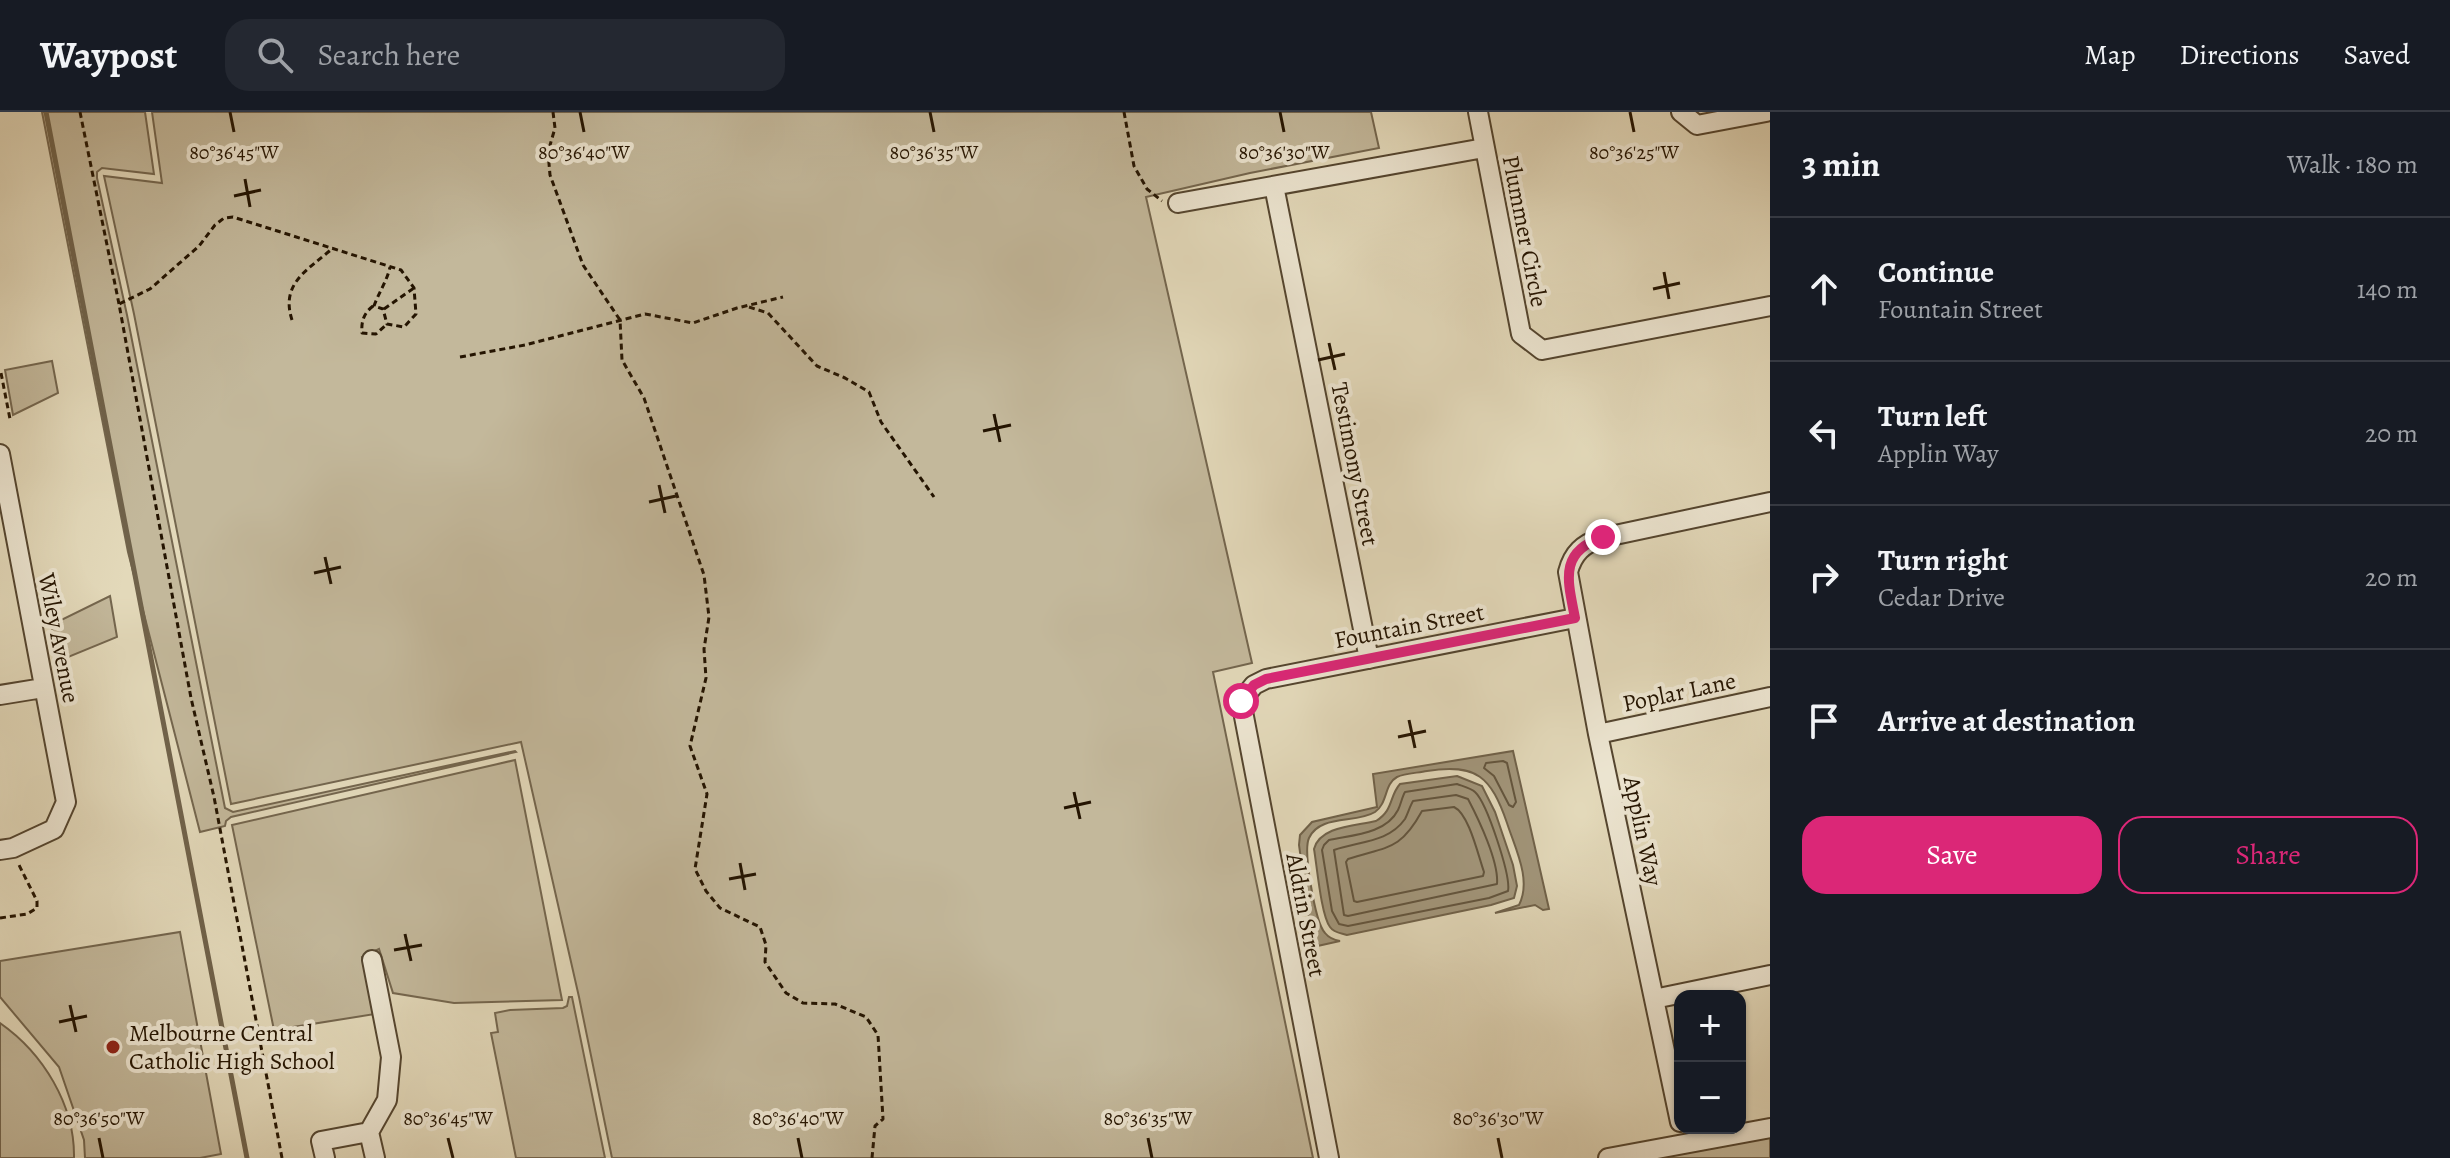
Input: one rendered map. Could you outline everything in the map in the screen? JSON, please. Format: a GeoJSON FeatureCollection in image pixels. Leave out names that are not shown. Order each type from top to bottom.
{"type":"FeatureCollection","features":[{"type":"Feature","properties":{"kind":"street","name":"Plummer Circle"},"geometry":{"type":"LineString","coordinates":[[1478,112],[1521,334],[1542,350],[1770,306]]}},
{"type":"Feature","properties":{"kind":"street"},"geometry":{"type":"LineString","coordinates":[[1681,112],[1697,125],[1766,112]]}},
{"type":"Feature","properties":{"kind":"street"},"geometry":{"type":"LineString","coordinates":[[1178,203],[1484,148]]}},
{"type":"Feature","properties":{"kind":"street","name":"Testimony Street"},"geometry":{"type":"LineString","coordinates":[[1274,186],[1369,659]]}},
{"type":"Feature","properties":{"kind":"street","name":"Wiley Avenue"},"geometry":{"type":"LineString","coordinates":[[0,454],[8,538],[66,802],[54,829],[13,848],[8,854]]}},
{"type":"Feature","properties":{"kind":"street","name":"Applin Way"},"geometry":{"type":"LineString","coordinates":[[1674,1093],[1598,734],[1568,572],[1578,550],[1601,538],[1770,502]]}},
{"type":"Feature","properties":{"kind":"street","name":"Fountain Street"},"geometry":{"type":"LineString","coordinates":[[1254,685],[1266,679],[1575,618]]}},
{"type":"Feature","properties":{"kind":"street","name":"Aldrin Street"},"geometry":{"type":"LineString","coordinates":[[1254,685],[1241,701],[1242,715],[1329,1158]]}},
{"type":"Feature","properties":{"kind":"street"},"geometry":{"type":"LineString","coordinates":[[0,695],[43,688]]}},
{"type":"Feature","properties":{"kind":"street","name":"Poplar Lane"},"geometry":{"type":"LineString","coordinates":[[1598,734],[1770,697]]}},
{"type":"Feature","properties":{"kind":"street"},"geometry":{"type":"LineString","coordinates":[[372,960],[391,1057],[387,1100],[369,1132],[375,1158]]}},
{"type":"Feature","properties":{"kind":"street"},"geometry":{"type":"LineString","coordinates":[[1654,999],[1770,975]]}},
{"type":"Feature","properties":{"kind":"street"},"geometry":{"type":"LineString","coordinates":[[1746,1129],[1770,1128]]}},
{"type":"Feature","properties":{"kind":"street"},"geometry":{"type":"LineString","coordinates":[[325,1158],[321,1141],[369,1132]]}},
{"type":"Feature","properties":{"kind":"street"},"geometry":{"type":"LineString","coordinates":[[1608,1158],[1674,1134]]}},
{"type":"Feature","properties":{"kind":"path"},"geometry":{"type":"LineString","coordinates":[[80,112],[282,1158]]}},
{"type":"Feature","properties":{"kind":"path"},"geometry":{"type":"LineString","coordinates":[[553,112],[555,128],[548,152],[550,175],[583,265],[620,320],[622,360],[644,398],[704,575],[709,617],[704,649],[706,678],[690,746],[707,794],[695,869],[706,891],[720,908],[760,927],[766,945],[765,962],[786,993],[803,1003],[835,1004],[866,1017],[878,1035],[883,1119],[875,1126],[872,1158]]}},
{"type":"Feature","properties":{"kind":"path"},"geometry":{"type":"LineString","coordinates":[[1124,112],[1134,166],[1147,189],[1162,202],[1178,203]]}},
{"type":"Feature","properties":{"kind":"path"},"geometry":{"type":"LineString","coordinates":[[119,304],[150,289],[199,246],[215,225],[224,218],[233,217],[401,270],[414,288],[416,314],[404,327],[387,324]]}},
{"type":"Feature","properties":{"kind":"path"},"geometry":{"type":"LineString","coordinates":[[292,320],[287,304],[296,280],[333,248]]}},
{"type":"Feature","properties":{"kind":"path"},"geometry":{"type":"LineString","coordinates":[[387,324],[376,334],[362,333],[366,311],[374,306],[390,267]]}},
{"type":"Feature","properties":{"kind":"path"},"geometry":{"type":"LineString","coordinates":[[383,309],[414,288]]}},
{"type":"Feature","properties":{"kind":"path"},"geometry":{"type":"LineString","coordinates":[[460,357],[525,345],[645,314],[693,323],[783,297]]}},
{"type":"Feature","properties":{"kind":"path"},"geometry":{"type":"LineString","coordinates":[[374,306],[383,309]]}},
{"type":"Feature","properties":{"kind":"path"},"geometry":{"type":"LineString","coordinates":[[745,306],[768,313],[817,366],[869,392],[881,422],[934,497]]}},
{"type":"Feature","properties":{"kind":"path"},"geometry":{"type":"LineString","coordinates":[[383,309],[387,324]]}},
{"type":"Feature","properties":{"kind":"path"},"geometry":{"type":"LineString","coordinates":[[1,373],[10,419]]}},
{"type":"Feature","properties":{"kind":"path"},"geometry":{"type":"LineString","coordinates":[[0,918],[27,914],[37,908],[37,901],[8,854]]}},
{"type":"Feature","properties":{"kind":"shaded area"},"geometry":{"type":"Polygon","coordinates":[[[42,112],[145,112],[154,174],[102,168],[97,172],[97,178],[225,808],[233,812],[516,752],[231,817],[225,826],[200,832],[128,552],[42,112]]]}},
{"type":"Feature","properties":{"kind":"shaded area"},"geometry":{"type":"Polygon","coordinates":[[[152,112],[1371,112],[1379,148],[1146,197],[1252,663],[1213,672],[1313,1158],[612,1158],[521,742],[231,804],[104,176],[162,183],[152,112]]]}},
{"type":"Feature","properties":{"kind":"shaded area"},"geometry":{"type":"Polygon","coordinates":[[[52,361],[58,393],[13,415],[5,370],[52,361]]]}},
{"type":"Feature","properties":{"kind":"shaded area"},"geometry":{"type":"Polygon","coordinates":[[[110,596],[117,637],[61,660],[51,625],[110,596]]]}},
{"type":"Feature","properties":{"kind":"shaded area"},"geometry":{"type":"Polygon","coordinates":[[[515,760],[562,1000],[454,1003],[393,993],[379,949],[362,957],[375,1014],[274,1030],[232,825],[515,760]]]}},
{"type":"Feature","properties":{"kind":"shaded area","name":"Melbourne Central Catholic High School"},"geometry":{"type":"Polygon","coordinates":[[[180,932],[221,1154],[200,1158],[85,1158],[84,1140],[59,1067],[0,997],[0,961],[180,932]]]}},
{"type":"Feature","properties":{"kind":"shaded area"},"geometry":{"type":"Polygon","coordinates":[[[569,997],[572,997],[605,1158],[516,1158],[491,1033],[498,1032],[495,1013],[563,1008],[567,1006],[569,997]]]}},
{"type":"Feature","properties":{"kind":"shaded area"},"geometry":{"type":"Polygon","coordinates":[[[0,1023],[30,1049],[54,1082],[69,1119],[74,1158],[0,1158],[0,1023]]]}},
{"type":"Feature","properties":{"kind":"shaded area"},"geometry":{"type":"Polygon","coordinates":[[[1770,1128],[1770,1158],[1608,1158],[1746,1134],[1770,1128]]]}},
{"type":"Feature","properties":{"kind":"water"},"geometry":{"type":"Polygon","coordinates":[[[1513,751],[1549,909],[1543,910],[1535,905],[1495,913],[1519,905],[1524,885],[1514,843],[1501,807],[1488,784],[1470,772],[1458,769],[1408,774],[1393,780],[1375,812],[1330,822],[1314,830],[1309,838],[1309,871],[1317,915],[1325,933],[1340,941],[1313,947],[1299,845],[1300,835],[1312,822],[1377,807],[1373,774],[1513,751]]]}},
{"type":"Feature","properties":{"kind":"water"},"geometry":{"type":"Polygon","coordinates":[[[1457,776],[1482,786],[1495,812],[1513,865],[1517,886],[1514,898],[1347,935],[1330,927],[1322,902],[1314,849],[1318,841],[1339,828],[1382,817],[1400,784],[1457,776]]]}},
{"type":"Feature","properties":{"kind":"waterway"},"geometry":{"type":"LineString","coordinates":[[46,112],[247,1158]]}},
{"type":"Feature","properties":{"kind":"place","name":"Melbourne Central Catholic High School"},"geometry":{"type":"Point","coordinates":[113,1047]}},
{"type":"Feature","properties":{"kind":"route"},"geometry":{"type":"LineString","coordinates":[[1241,701],[1254,685],[1266,679],[1575,618],[1568,581],[1571,560],[1589,542],[1603,537]]}}]}
